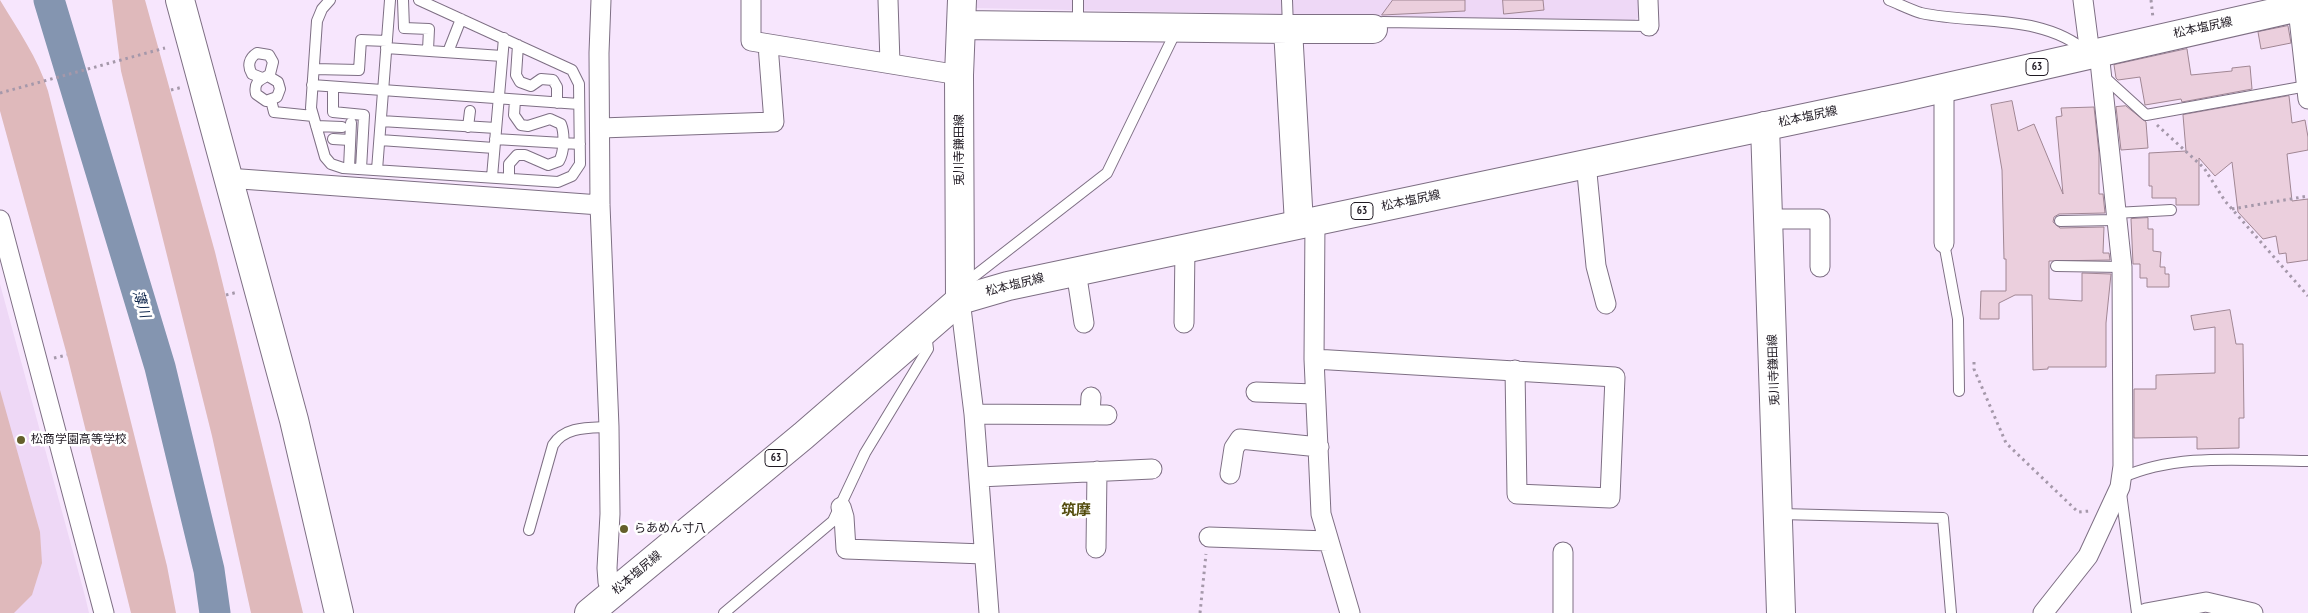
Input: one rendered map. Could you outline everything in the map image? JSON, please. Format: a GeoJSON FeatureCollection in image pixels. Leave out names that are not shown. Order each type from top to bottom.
{"type":"FeatureCollection","features":[{"type":"Feature","properties":{"kind":"main road"},"geometry":{"type":"LineString","coordinates":[[180,0],[294,420],[338,613]]}},
{"type":"Feature","properties":{"kind":"main road","name":"松本塩尻線"},"geometry":{"type":"LineString","coordinates":[[589,613],[803,436],[926,330],[960,293],[1008,286],[1944,88],[2096,60],[2301,4]]}},
{"type":"Feature","properties":{"kind":"main road"},"geometry":{"type":"LineString","coordinates":[[962,12],[1078,13],[1178,28],[1373,29]]}},
{"type":"Feature","properties":{"kind":"main road","name":"兎川寺鎌田線"},"geometry":{"type":"LineString","coordinates":[[960,293],[960,75],[962,12]]}},
{"type":"Feature","properties":{"kind":"main road"},"geometry":{"type":"LineString","coordinates":[[1288,29],[1307,223]]}},
{"type":"Feature","properties":{"kind":"main road","name":"兎川寺鎌田線"},"geometry":{"type":"LineString","coordinates":[[1765,126],[1781,613]]}},
{"type":"Feature","properties":{"kind":"street"},"geometry":{"type":"LineString","coordinates":[[601,0],[599,53],[601,128],[600,204],[609,427],[610,514],[607,568],[608,582],[614,592]]}},
{"type":"Feature","properties":{"kind":"street"},"geometry":{"type":"LineString","coordinates":[[752,0],[751,41],[960,75]]}},
{"type":"Feature","properties":{"kind":"street"},"geometry":{"type":"LineString","coordinates":[[888,0],[890,63]]}},
{"type":"Feature","properties":{"kind":"street"},"geometry":{"type":"LineString","coordinates":[[1648,0],[1649,26]]}},
{"type":"Feature","properties":{"kind":"street"},"geometry":{"type":"LineString","coordinates":[[2043,613],[2088,556],[2121,482],[2122,267],[2096,60],[2083,0]]}},
{"type":"Feature","properties":{"kind":"street"},"geometry":{"type":"LineString","coordinates":[[2301,4],[2307,93]]}},
{"type":"Feature","properties":{"kind":"street"},"geometry":{"type":"LineString","coordinates":[[601,128],[774,122],[768,45]]}},
{"type":"Feature","properties":{"kind":"street"},"geometry":{"type":"LineString","coordinates":[[1944,88],[1944,243]]}},
{"type":"Feature","properties":{"kind":"street"},"geometry":{"type":"LineString","coordinates":[[1586,163],[1596,266],[1606,304]]}},
{"type":"Feature","properties":{"kind":"street"},"geometry":{"type":"LineString","coordinates":[[229,182],[241,179],[600,204]]}},
{"type":"Feature","properties":{"kind":"street"},"geometry":{"type":"LineString","coordinates":[[1768,219],[1820,219],[1820,267]]}},
{"type":"Feature","properties":{"kind":"street"},"geometry":{"type":"LineString","coordinates":[[0,220],[104,613]]}},
{"type":"Feature","properties":{"kind":"street"},"geometry":{"type":"LineString","coordinates":[[1307,223],[1322,514],[1328,541],[1350,613]]}},
{"type":"Feature","properties":{"kind":"street"},"geometry":{"type":"LineString","coordinates":[[1184,323],[1185,248]]}},
{"type":"Feature","properties":{"kind":"street"},"geometry":{"type":"LineString","coordinates":[[1076,271],[1084,323]]}},
{"type":"Feature","properties":{"kind":"street"},"geometry":{"type":"LineString","coordinates":[[960,293],[974,414],[989,613]]}},
{"type":"Feature","properties":{"kind":"street"},"geometry":{"type":"LineString","coordinates":[[1314,359],[1515,370],[1615,377],[1610,498],[1517,494],[1515,370]]}},
{"type":"Feature","properties":{"kind":"street"},"geometry":{"type":"LineString","coordinates":[[1256,392],[1315,394]]}},
{"type":"Feature","properties":{"kind":"street"},"geometry":{"type":"LineString","coordinates":[[974,414],[1096,409]]}},
{"type":"Feature","properties":{"kind":"street"},"geometry":{"type":"LineString","coordinates":[[1230,474],[1234,448],[1240,439],[1319,447]]}},
{"type":"Feature","properties":{"kind":"street"},"geometry":{"type":"LineString","coordinates":[[979,478],[1152,468]]}},
{"type":"Feature","properties":{"kind":"street"},"geometry":{"type":"LineString","coordinates":[[1090,536],[1097,471]]}},
{"type":"Feature","properties":{"kind":"street"},"geometry":{"type":"LineString","coordinates":[[840,507],[844,517],[846,549],[984,554]]}},
{"type":"Feature","properties":{"kind":"street"},"geometry":{"type":"LineString","coordinates":[[1209,537],[1328,541]]}},
{"type":"Feature","properties":{"kind":"street"},"geometry":{"type":"LineString","coordinates":[[1563,552],[1563,613]]}},
{"type":"Feature","properties":{"kind":"street"},"geometry":{"type":"LineString","coordinates":[[2146,613],[2206,602],[2253,613]]}},
{"type":"Feature","properties":{"kind":"lane"},"geometry":{"type":"LineString","coordinates":[[330,0],[322,9],[317,21],[310,108],[325,157],[331,164],[361,169],[558,182],[572,176],[580,164],[579,84],[572,70],[419,0]]}},
{"type":"Feature","properties":{"kind":"lane"},"geometry":{"type":"LineString","coordinates":[[377,170],[390,0]]}},
{"type":"Feature","properties":{"kind":"lane"},"geometry":{"type":"LineString","coordinates":[[403,0],[404,28],[429,30],[428,50]]}},
{"type":"Feature","properties":{"kind":"lane"},"geometry":{"type":"LineString","coordinates":[[1287,0],[1288,29]]}},
{"type":"Feature","properties":{"kind":"lane"},"geometry":{"type":"LineString","coordinates":[[1889,0],[1921,12],[2018,24],[2060,35],[2076,42],[2096,60],[2146,115],[2307,93]]}},
{"type":"Feature","properties":{"kind":"lane"},"geometry":{"type":"LineString","coordinates":[[448,52],[461,19]]}},
{"type":"Feature","properties":{"kind":"lane"},"geometry":{"type":"LineString","coordinates":[[1373,29],[1383,22],[1649,26]]}},
{"type":"Feature","properties":{"kind":"lane"},"geometry":{"type":"LineString","coordinates":[[960,293],[1106,173],[1178,28]]}},
{"type":"Feature","properties":{"kind":"lane"},"geometry":{"type":"LineString","coordinates":[[492,177],[504,38]]}},
{"type":"Feature","properties":{"kind":"lane"},"geometry":{"type":"LineString","coordinates":[[314,69],[359,70],[361,40],[428,50],[502,56]]}},
{"type":"Feature","properties":{"kind":"lane"},"geometry":{"type":"LineString","coordinates":[[518,45],[516,75],[520,82],[531,86],[541,79],[549,78],[557,87],[556,103]]}},
{"type":"Feature","properties":{"kind":"lane"},"geometry":{"type":"LineString","coordinates":[[265,77],[252,74],[249,67],[251,59],[257,50],[269,55],[273,62],[273,70],[265,77],[255,86],[256,94],[262,100],[271,100],[279,93],[280,85],[275,79],[265,77]]}},
{"type":"Feature","properties":{"kind":"lane"},"geometry":{"type":"LineString","coordinates":[[312,85],[579,104]]}},
{"type":"Feature","properties":{"kind":"lane"},"geometry":{"type":"LineString","coordinates":[[333,87],[333,112],[364,114],[361,169]]}},
{"type":"Feature","properties":{"kind":"lane"},"geometry":{"type":"LineString","coordinates":[[271,100],[274,112],[314,121],[346,125],[350,140],[349,168]]}},
{"type":"Feature","properties":{"kind":"lane"},"geometry":{"type":"LineString","coordinates":[[509,178],[509,164],[513,157],[525,155],[544,164],[552,165],[561,158],[562,128],[554,120],[542,120],[528,126],[517,122],[514,115],[515,100]]}},
{"type":"Feature","properties":{"kind":"lane"},"geometry":{"type":"LineString","coordinates":[[468,126],[470,112]]}},
{"type":"Feature","properties":{"kind":"lane"},"geometry":{"type":"LineString","coordinates":[[381,121],[496,128]]}},
{"type":"Feature","properties":{"kind":"lane"},"geometry":{"type":"LineString","coordinates":[[333,140],[350,140]]}},
{"type":"Feature","properties":{"kind":"lane"},"geometry":{"type":"LineString","coordinates":[[380,140],[495,144],[580,144]]}},
{"type":"Feature","properties":{"kind":"lane"},"geometry":{"type":"LineString","coordinates":[[2060,221],[2172,210]]}},
{"type":"Feature","properties":{"kind":"lane"},"geometry":{"type":"LineString","coordinates":[[1944,243],[1958,319],[1959,391]]}},
{"type":"Feature","properties":{"kind":"lane"},"geometry":{"type":"LineString","coordinates":[[2056,266],[2122,267]]}},
{"type":"Feature","properties":{"kind":"lane"},"geometry":{"type":"LineString","coordinates":[[724,613],[833,521],[866,453],[928,349],[926,330]]}},
{"type":"Feature","properties":{"kind":"lane"},"geometry":{"type":"LineString","coordinates":[[529,530],[553,445],[557,438],[565,433],[581,429],[609,427]]}},
{"type":"Feature","properties":{"kind":"lane"},"geometry":{"type":"LineString","coordinates":[[2137,613],[2121,482],[2159,465],[2193,461],[2308,461]]}},
{"type":"Feature","properties":{"kind":"lane"},"geometry":{"type":"LineString","coordinates":[[1779,514],[1943,518],[1951,613]]}},
{"type":"Feature","properties":{"kind":"path"},"geometry":{"type":"LineString","coordinates":[[0,93],[166,48]]}},
{"type":"Feature","properties":{"kind":"path"},"geometry":{"type":"LineString","coordinates":[[2146,115],[2204,168],[2232,210],[2308,296]]}},
{"type":"Feature","properties":{"kind":"path"},"geometry":{"type":"LineString","coordinates":[[2232,210],[2308,196]]}},
{"type":"Feature","properties":{"kind":"path"},"geometry":{"type":"LineString","coordinates":[[51,358],[67,355]]}},
{"type":"Feature","properties":{"kind":"path"},"geometry":{"type":"LineString","coordinates":[[1974,360],[1974,369],[2006,443],[2078,512],[2110,508]]}},
{"type":"Feature","properties":{"kind":"path"},"geometry":{"type":"LineString","coordinates":[[1200,613],[1209,537]]}},
{"type":"Feature","properties":{"kind":"shaded area"},"geometry":{"type":"Polygon","coordinates":[[[0,0],[33,56],[48,91],[167,566],[176,613],[131,613],[67,355],[0,111],[0,0]]]}},
{"type":"Feature","properties":{"kind":"shaded area"},"geometry":{"type":"Polygon","coordinates":[[[112,0],[145,0],[215,252],[303,613],[251,613],[212,436],[121,71],[112,0]]]}},
{"type":"Feature","properties":{"kind":"shaded area"},"geometry":{"type":"Polygon","coordinates":[[[970,0],[1641,0],[1642,15],[1633,21],[970,8],[970,0]]]}},
{"type":"Feature","properties":{"kind":"shaded area","name":"松商学園高等学校"},"geometry":{"type":"Polygon","coordinates":[[[0,284],[85,596],[89,613],[0,613],[0,284]]]}},
{"type":"Feature","properties":{"kind":"shaded area"},"geometry":{"type":"Polygon","coordinates":[[[0,390],[40,532],[42,563],[32,595],[14,613],[0,613],[0,390]]]}},
{"type":"Feature","properties":{"kind":"building"},"geometry":{"type":"Polygon","coordinates":[[[1393,0],[1465,0],[1465,11],[1382,15],[1393,0]]]}},
{"type":"Feature","properties":{"kind":"building"},"geometry":{"type":"Polygon","coordinates":[[[1503,0],[1543,0],[1544,10],[1504,14],[1503,0]]]}},
{"type":"Feature","properties":{"kind":"building"},"geometry":{"type":"Polygon","coordinates":[[[2288,26],[2291,43],[2261,49],[2258,32],[2288,26]]]}},
{"type":"Feature","properties":{"kind":"building"},"geometry":{"type":"Polygon","coordinates":[[[2187,49],[2191,75],[2232,71],[2232,68],[2250,66],[2252,89],[2182,102],[2181,99],[2145,105],[2140,77],[2118,80],[2116,78],[2114,65],[2187,49]]]}},
{"type":"Feature","properties":{"kind":"building"},"geometry":{"type":"Polygon","coordinates":[[[2289,96],[2292,123],[2305,120],[2308,137],[2308,150],[2287,154],[2292,201],[2308,199],[2308,260],[2287,263],[2286,253],[2279,254],[2276,236],[2263,239],[2238,212],[2232,162],[2215,176],[2199,158],[2199,205],[2176,205],[2176,198],[2152,198],[2152,186],[2149,186],[2149,153],[2186,151],[2183,115],[2289,96]]]}},
{"type":"Feature","properties":{"kind":"building"},"geometry":{"type":"Polygon","coordinates":[[[2012,101],[2018,131],[2034,124],[2063,194],[2056,117],[2062,116],[2061,108],[2094,107],[2099,153],[2099,194],[2103,194],[2105,213],[2059,214],[2054,217],[2053,222],[2060,228],[2104,227],[2103,253],[2109,253],[2110,260],[2049,261],[2049,299],[2082,301],[2082,273],[2111,274],[2106,323],[2106,367],[2048,367],[2048,369],[2033,370],[2032,295],[2015,295],[1999,303],[1999,319],[1980,319],[1981,291],[2006,291],[2002,170],[1991,105],[2012,101]]]}},
{"type":"Feature","properties":{"kind":"building"},"geometry":{"type":"Polygon","coordinates":[[[2126,106],[2146,122],[2148,148],[2121,150],[2116,107],[2126,106]]]}},
{"type":"Feature","properties":{"kind":"building"},"geometry":{"type":"Polygon","coordinates":[[[2148,218],[2148,229],[2153,229],[2153,251],[2161,252],[2160,267],[2165,267],[2165,274],[2169,274],[2169,287],[2147,287],[2147,278],[2140,278],[2140,264],[2133,264],[2131,219],[2148,218]]]}},
{"type":"Feature","properties":{"kind":"building"},"geometry":{"type":"Polygon","coordinates":[[[2230,310],[2236,344],[2243,344],[2244,418],[2239,418],[2239,448],[2197,449],[2197,437],[2134,438],[2134,389],[2156,389],[2156,375],[2215,373],[2215,327],[2194,330],[2191,316],[2230,310]]]}},
{"type":"Feature","properties":{"kind":"waterway","name":"薄川"},"geometry":{"type":"LineString","coordinates":[[49,0],[160,367],[209,570],[215,613]]}},
{"type":"Feature","properties":{"kind":"place","name":"松商学園高等学校"},"geometry":{"type":"Point","coordinates":[21,440]}},
{"type":"Feature","properties":{"kind":"place","name":"らあめん寸八"},"geometry":{"type":"Point","coordinates":[624,529]}},
{"type":"Feature","properties":{"kind":"district","name":"筑摩"},"geometry":{"type":"Point","coordinates":[1076,511]}}]}
